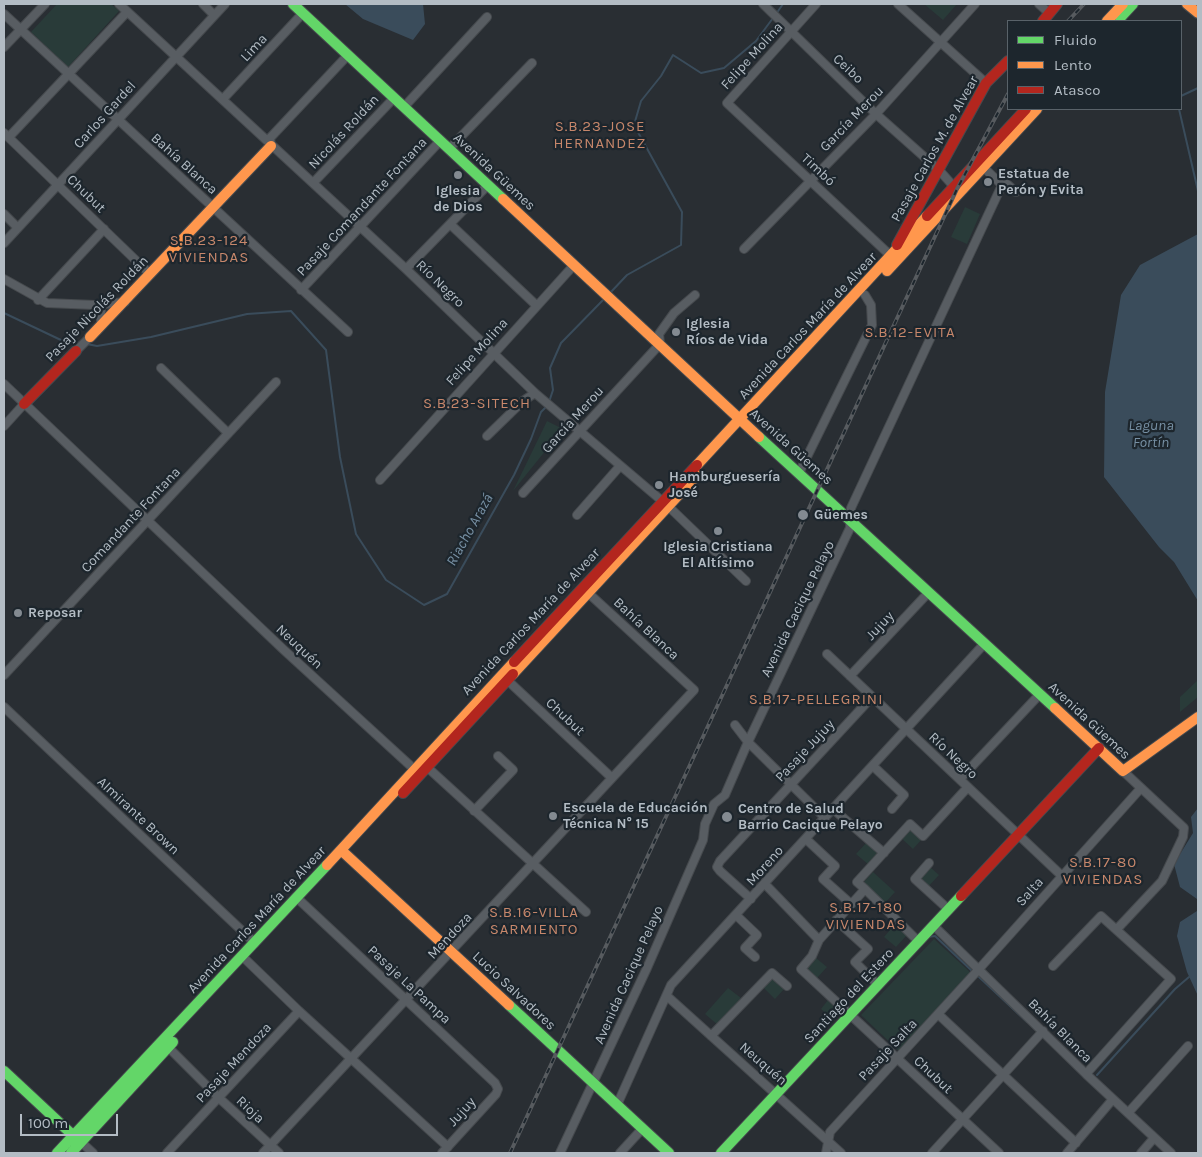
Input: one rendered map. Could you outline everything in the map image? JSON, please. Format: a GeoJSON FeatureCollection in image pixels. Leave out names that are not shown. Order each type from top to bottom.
{"type":"FeatureCollection","features":[{"type":"Feature","properties":{"kind":"street"},"geometry":{"type":"LineString","coordinates":[[4,48],[45,4]]}},
{"type":"Feature","properties":{"kind":"street","name":"Río Negro"},"geometry":{"type":"LineString","coordinates":[[119,4],[406,269],[535,393],[664,504],[746,581]]}},
{"type":"Feature","properties":{"kind":"street"},"geometry":{"type":"LineString","coordinates":[[202,4],[214,15]]}},
{"type":"Feature","properties":{"kind":"street","name":"Carlos Gardel"},"geometry":{"type":"LineString","coordinates":[[4,243],[225,4]]}},
{"type":"Feature","properties":{"kind":"street","name":"Avenida Güemes"},"geometry":{"type":"LineString","coordinates":[[293,4],[1184,828],[1183,837],[1162,881],[1118,929]]}},
{"type":"Feature","properties":{"kind":"street","name":"Ceibo"},"geometry":{"type":"LineString","coordinates":[[763,4],[876,114],[939,170],[957,190]]}},
{"type":"Feature","properties":{"kind":"street","name":"Felipe Molina"},"geometry":{"type":"LineString","coordinates":[[727,103],[816,4]]}},
{"type":"Feature","properties":{"kind":"street"},"geometry":{"type":"LineString","coordinates":[[898,4],[986,83]]}},
{"type":"Feature","properties":{"kind":"street","name":"García Merou"},"geometry":{"type":"LineString","coordinates":[[744,249],[876,114],[975,4]]}},
{"type":"Feature","properties":{"kind":"street"},"geometry":{"type":"LineString","coordinates":[[1040,4],[1046,17],[1057,4]]}},
{"type":"Feature","properties":{"kind":"street"},"geometry":{"type":"LineString","coordinates":[[1108,20],[1123,4]]}},
{"type":"Feature","properties":{"kind":"street"},"geometry":{"type":"LineString","coordinates":[[1118,20],[1133,4]]}},
{"type":"Feature","properties":{"kind":"street"},"geometry":{"type":"LineString","coordinates":[[1188,4],[1198,13]]}},
{"type":"Feature","properties":{"kind":"street"},"geometry":{"type":"LineString","coordinates":[[6,135],[128,12]]}},
{"type":"Feature","properties":{"kind":"street","name":"Lima"},"geometry":{"type":"LineString","coordinates":[[223,99],[303,13]]}},
{"type":"Feature","properties":{"kind":"street","name":"Bahía Blanca"},"geometry":{"type":"LineString","coordinates":[[4,14],[348,332]]}},
{"type":"Feature","properties":{"kind":"street"},"geometry":{"type":"LineString","coordinates":[[404,107],[487,16]]}},
{"type":"Feature","properties":{"kind":"street","name":"Pasaje Nicolás Roldán"},"geometry":{"type":"LineString","coordinates":[[4,426],[101,324],[125,302],[272,146],[270,138],[348,55]]}},
{"type":"Feature","properties":{"kind":"street","name":"Pasaje Carlos M. de Alvear"},"geometry":{"type":"LineString","coordinates":[[894,258],[986,83],[1007,62]]}},
{"type":"Feature","properties":{"kind":"street"},"geometry":{"type":"LineString","coordinates":[[449,149],[532,63]]}},
{"type":"Feature","properties":{"kind":"street","name":"Nicolás Roldán"},"geometry":{"type":"LineString","coordinates":[[313,183],[394,98]]}},
{"type":"Feature","properties":{"kind":"street","name":"Timbó"},"geometry":{"type":"LineString","coordinates":[[727,103],[894,258]]}},
{"type":"Feature","properties":{"kind":"street","name":"Avenida Carlos María de Alvear"},"geometry":{"type":"LineString","coordinates":[[981,164],[1025,110]]}},
{"type":"Feature","properties":{"kind":"street","name":"Avenida Carlos María de Alvear"},"geometry":{"type":"LineString","coordinates":[[743,421],[981,164],[1036,110]]}},
{"type":"Feature","properties":{"kind":"street","name":"Chubut"},"geometry":{"type":"LineString","coordinates":[[6,135],[150,274]]}},
{"type":"Feature","properties":{"kind":"street","name":"Pasaje Comandante Fontana"},"geometry":{"type":"LineString","coordinates":[[301,290],[440,141]]}},
{"type":"Feature","properties":{"kind":"street"},"geometry":{"type":"LineString","coordinates":[[981,164],[1002,185],[1006,184],[1016,192]]}},
{"type":"Feature","properties":{"kind":"street"},"geometry":{"type":"LineString","coordinates":[[406,269],[488,185]]}},
{"type":"Feature","properties":{"kind":"street","name":"Avenida Cacique Pelayo"},"geometry":{"type":"LineString","coordinates":[[560,1153],[594,1083],[703,840],[705,824],[714,804],[725,795],[748,742],[850,528],[851,508],[1002,185]]}},
{"type":"Feature","properties":{"kind":"street"},"geometry":{"type":"LineString","coordinates":[[4,214],[17,227]]}},
{"type":"Feature","properties":{"kind":"street"},"geometry":{"type":"LineString","coordinates":[[450,224],[536,305]]}},
{"type":"Feature","properties":{"kind":"street"},"geometry":{"type":"LineString","coordinates":[[38,300],[104,229]]}},
{"type":"Feature","properties":{"kind":"street","name":"Avenida Carlos María de Alvear"},"geometry":{"type":"LineString","coordinates":[[344,852],[414,769],[504,677],[664,504],[865,294],[894,258]]}},
{"type":"Feature","properties":{"kind":"street","name":"Felipe Molina"},"geometry":{"type":"LineString","coordinates":[[380,480],[493,352],[574,265]]}},
{"type":"Feature","properties":{"kind":"street"},"geometry":{"type":"LineString","coordinates":[[4,279],[38,300],[59,305],[95,305],[125,302]]}},
{"type":"Feature","properties":{"kind":"street"},"geometry":{"type":"LineString","coordinates":[[799,473],[872,326],[871,305],[865,294]]}},
{"type":"Feature","properties":{"kind":"street","name":"García Merou"},"geometry":{"type":"LineString","coordinates":[[523,494],[660,344],[659,334],[674,313],[695,295]]}},
{"type":"Feature","properties":{"kind":"street"},"geometry":{"type":"LineString","coordinates":[[95,305],[101,310],[101,324]]}},
{"type":"Feature","properties":{"kind":"street"},"geometry":{"type":"LineString","coordinates":[[161,368],[228,433]]}},
{"type":"Feature","properties":{"kind":"street","name":"Comandante Fontana"},"geometry":{"type":"LineString","coordinates":[[4,675],[276,382]]}},
{"type":"Feature","properties":{"kind":"street","name":"Neuquén"},"geometry":{"type":"LineString","coordinates":[[4,384],[147,522],[414,769]]}},
{"type":"Feature","properties":{"kind":"street"},"geometry":{"type":"LineString","coordinates":[[487,436],[523,401],[535,393]]}},
{"type":"Feature","properties":{"kind":"street"},"geometry":{"type":"LineString","coordinates":[[577,515],[620,466]]}},
{"type":"Feature","properties":{"kind":"street","name":"Bahía Blanca"},"geometry":{"type":"LineString","coordinates":[[585,589],[694,690]]}},
{"type":"Feature","properties":{"kind":"street","name":"Jujuy"},"geometry":{"type":"LineString","coordinates":[[850,676],[929,592]]}},
{"type":"Feature","properties":{"kind":"street","name":"Moreno"},"geometry":{"type":"LineString","coordinates":[[618,1105],[671,986],[985,643]]}},
{"type":"Feature","properties":{"kind":"street","name":"Río Negro"},"geometry":{"type":"LineString","coordinates":[[827,654],[1062,876]]}},
{"type":"Feature","properties":{"kind":"street","name":"Chubut"},"geometry":{"type":"LineString","coordinates":[[504,677],[612,778]]}},
{"type":"Feature","properties":{"kind":"street","name":"Avenida Carlos María de Alvear"},"geometry":{"type":"LineString","coordinates":[[245,958],[255,943],[427,767],[504,677]]}},
{"type":"Feature","properties":{"kind":"street","name":"Mendoza"},"geometry":{"type":"LineString","coordinates":[[263,1153],[694,690]]}},
{"type":"Feature","properties":{"kind":"street"},"geometry":{"type":"LineString","coordinates":[[960,780],[1040,694]]}},
{"type":"Feature","properties":{"kind":"street","name":"Pasaje Jujuy"},"geometry":{"type":"LineString","coordinates":[[751,899],[717,867],[872,697]]}},
{"type":"Feature","properties":{"kind":"street","name":"Almirante Brown"},"geometry":{"type":"LineString","coordinates":[[4,707],[255,943]]}},
{"type":"Feature","properties":{"kind":"street"},"geometry":{"type":"LineString","coordinates":[[1123,771],[1198,717]]}},
{"type":"Feature","properties":{"kind":"street"},"geometry":{"type":"LineString","coordinates":[[735,725],[748,742],[825,818]]}},
{"type":"Feature","properties":{"kind":"street","name":"Santiago del Estero"},"geometry":{"type":"LineString","coordinates":[[721,1153],[1099,748]]}},
{"type":"Feature","properties":{"kind":"street"},"geometry":{"type":"LineString","coordinates":[[474,811],[513,770],[498,756]]}},
{"type":"Feature","properties":{"kind":"street"},"geometry":{"type":"LineString","coordinates":[[873,766],[904,795],[892,809]]}},
{"type":"Feature","properties":{"kind":"street"},"geometry":{"type":"LineString","coordinates":[[414,769],[427,767],[532,865],[586,912]]}},
{"type":"Feature","properties":{"kind":"street"},"geometry":{"type":"LineString","coordinates":[[918,942],[857,882],[910,824],[923,836],[968,787]]}},
{"type":"Feature","properties":{"kind":"street","name":"Salta"},"geometry":{"type":"LineString","coordinates":[[980,969],[1141,788]]}},
{"type":"Feature","properties":{"kind":"street"},"geometry":{"type":"LineString","coordinates":[[833,809],[884,853]]}},
{"type":"Feature","properties":{"kind":"street"},"geometry":{"type":"LineString","coordinates":[[806,839],[835,866],[823,879],[851,904]]}},
{"type":"Feature","properties":{"kind":"street","name":"Lucio Salvadores"},"geometry":{"type":"LineString","coordinates":[[344,852],[669,1153]]}},
{"type":"Feature","properties":{"kind":"street"},"geometry":{"type":"LineString","coordinates":[[929,864],[916,879],[948,909]]}},
{"type":"Feature","properties":{"kind":"street"},"geometry":{"type":"LineString","coordinates":[[765,884],[819,940],[865,889]]}},
{"type":"Feature","properties":{"kind":"street","name":"Avenida Carlos María de Alvear"},"geometry":{"type":"LineString","coordinates":[[57,1153],[77,1139],[299,899]]}},
{"type":"Feature","properties":{"kind":"street","name":"Pasaje La Pampa"},"geometry":{"type":"LineString","coordinates":[[299,899],[494,1083],[498,1089],[496,1094]]}},
{"type":"Feature","properties":{"kind":"street"},"geometry":{"type":"LineString","coordinates":[[736,916],[757,935],[745,948],[755,957]]}},
{"type":"Feature","properties":{"kind":"street"},"geometry":{"type":"LineString","coordinates":[[1053,966],[1101,916],[1118,929],[1171,980],[1086,1074]]}},
{"type":"Feature","properties":{"kind":"street"},"geometry":{"type":"LineString","coordinates":[[836,920],[868,949],[856,962],[878,985]]}},
{"type":"Feature","properties":{"kind":"street","name":"Bahía Blanca"},"geometry":{"type":"LineString","coordinates":[[933,925],[1086,1074],[1171,1153]]}},
{"type":"Feature","properties":{"kind":"street","name":"Chubut"},"geometry":{"type":"LineString","coordinates":[[819,940],[812,956],[801,970],[851,1014],[999,1153]]}},
{"type":"Feature","properties":{"kind":"street"},"geometry":{"type":"LineString","coordinates":[[245,958],[299,1012],[445,1150]]}},
{"type":"Feature","properties":{"kind":"street","name":"Pasaje Salta"},"geometry":{"type":"LineString","coordinates":[[826,1153],[830,1132],[980,969]]}},
{"type":"Feature","properties":{"kind":"street"},"geometry":{"type":"LineString","coordinates":[[710,1036],[772,973],[787,986]]}},
{"type":"Feature","properties":{"kind":"street","name":"Neuquén"},"geometry":{"type":"LineString","coordinates":[[667,996],[841,1153]]}},
{"type":"Feature","properties":{"kind":"street","name":"Pasaje Mendoza"},"geometry":{"type":"LineString","coordinates":[[167,1153],[299,1012]]}},
{"type":"Feature","properties":{"kind":"street"},"geometry":{"type":"LineString","coordinates":[[938,1014],[1001,1076],[1076,1143]]}},
{"type":"Feature","properties":{"kind":"street"},"geometry":{"type":"LineString","coordinates":[[932,1153],[1043,1031]]}},
{"type":"Feature","properties":{"kind":"street","name":"Rioja"},"geometry":{"type":"LineString","coordinates":[[165,1044],[218,1098],[279,1153]]}},
{"type":"Feature","properties":{"kind":"street"},"geometry":{"type":"LineString","coordinates":[[1128,1113],[1188,1046]]}},
{"type":"Feature","properties":{"kind":"street"},"geometry":{"type":"LineString","coordinates":[[4,1071],[93,1153]]}},
{"type":"Feature","properties":{"kind":"street","name":"Jujuy"},"geometry":{"type":"LineString","coordinates":[[445,1150],[496,1094]]}},
{"type":"Feature","properties":{"kind":"street"},"geometry":{"type":"LineString","coordinates":[[1067,1153],[1113,1099]]}},
{"type":"Feature","properties":{"kind":"street"},"geometry":{"type":"LineString","coordinates":[[620,1153],[642,1129]]}},
{"type":"Feature","properties":{"kind":"street"},"geometry":{"type":"LineString","coordinates":[[1141,1153],[1154,1138]]}},
{"type":"Feature","properties":{"kind":"street","name":"Avenida Carlos María de Alvear"},"geometry":{"type":"LineString","coordinates":[[71,1153],[77,1139]]}},
{"type":"Feature","properties":{"kind":"shaded area"},"geometry":{"type":"Polygon","coordinates":[[[57,4],[111,4],[119,11],[68,67],[31,32],[57,4]]]}},
{"type":"Feature","properties":{"kind":"shaded area"},"geometry":{"type":"Polygon","coordinates":[[[924,4],[957,4],[943,20],[924,4]]]}},
{"type":"Feature","properties":{"kind":"shaded area"},"geometry":{"type":"Polygon","coordinates":[[[965,207],[980,214],[967,244],[951,237],[965,207]]]}},
{"type":"Feature","properties":{"kind":"shaded area"},"geometry":{"type":"Polygon","coordinates":[[[547,421],[563,429],[513,491],[547,421]]]}},
{"type":"Feature","properties":{"kind":"shaded area"},"geometry":{"type":"Polygon","coordinates":[[[1198,680],[1198,697],[1180,712],[1180,697],[1198,680]]]}},
{"type":"Feature","properties":{"kind":"shaded area"},"geometry":{"type":"Polygon","coordinates":[[[910,827],[922,839],[913,849],[900,837],[910,827]]]}},
{"type":"Feature","properties":{"kind":"shaded area"},"geometry":{"type":"Polygon","coordinates":[[[867,842],[880,853],[869,865],[856,854],[867,842]]]}},
{"type":"Feature","properties":{"kind":"shaded area"},"geometry":{"type":"Polygon","coordinates":[[[930,867],[939,875],[927,888],[918,879],[930,867]]]}},
{"type":"Feature","properties":{"kind":"shaded area"},"geometry":{"type":"Polygon","coordinates":[[[873,872],[895,892],[885,903],[863,883],[873,872]]]}},
{"type":"Feature","properties":{"kind":"shaded area"},"geometry":{"type":"Polygon","coordinates":[[[895,924],[907,935],[896,947],[884,937],[895,924]]]}},
{"type":"Feature","properties":{"kind":"shaded area"},"geometry":{"type":"Polygon","coordinates":[[[934,939],[971,973],[899,1051],[861,1015],[934,939]]]}},
{"type":"Feature","properties":{"kind":"shaded area"},"geometry":{"type":"Polygon","coordinates":[[[816,958],[827,967],[817,978],[807,969],[816,958]]]}},
{"type":"Feature","properties":{"kind":"shaded area"},"geometry":{"type":"Polygon","coordinates":[[[773,977],[785,988],[775,999],[763,987],[773,977]]]}},
{"type":"Feature","properties":{"kind":"shaded area"},"geometry":{"type":"Polygon","coordinates":[[[728,988],[741,998],[718,1025],[705,1014],[728,988]]]}},
{"type":"Feature","properties":{"kind":"shaded area"},"geometry":{"type":"Polygon","coordinates":[[[828,1000],[839,1010],[831,1018],[821,1009],[828,1000]]]}},
{"type":"Feature","properties":{"kind":"water"},"geometry":{"type":"Polygon","coordinates":[[[345,4],[423,4],[425,24],[413,40],[363,19],[345,4]]]}},
{"type":"Feature","properties":{"kind":"water","name":"Laguna Fortín"},"geometry":{"type":"Polygon","coordinates":[[[1198,234],[1198,601],[1174,562],[1159,547],[1104,477],[1105,392],[1121,295],[1140,265],[1198,234]]]}},
{"type":"Feature","properties":{"kind":"water"},"geometry":{"type":"Polygon","coordinates":[[[1198,808],[1198,996],[1187,972],[1177,936],[1180,922],[1197,911],[1197,899],[1180,887],[1174,864],[1193,833],[1191,817],[1198,808]]]}},
{"type":"Feature","properties":{"kind":"waterway","name":"Riacho Arazá"},"geometry":{"type":"LineString","coordinates":[[776,14],[783,4]]}},
{"type":"Feature","properties":{"kind":"waterway","name":"Riacho Arazá"},"geometry":{"type":"LineString","coordinates":[[610,293],[627,275],[681,245],[682,212],[634,125],[641,101],[661,76],[673,55],[701,73],[724,68],[756,41],[773,18]]}},
{"type":"Feature","properties":{"kind":"waterway"},"geometry":{"type":"LineString","coordinates":[[1182,96],[1198,88]]}},
{"type":"Feature","properties":{"kind":"waterway"},"geometry":{"type":"LineString","coordinates":[[1179,110],[1198,191]]}},
{"type":"Feature","properties":{"kind":"waterway","name":"Riacho Arazá"},"geometry":{"type":"LineString","coordinates":[[549,402],[553,390],[550,368],[561,343],[605,298]]}},
{"type":"Feature","properties":{"kind":"waterway","name":"Riacho Arazá"},"geometry":{"type":"LineString","coordinates":[[87,344],[97,346],[151,337],[247,314],[291,311],[326,350],[340,457],[356,534],[386,580],[424,605],[447,594],[514,475],[541,412],[547,406]]}},
{"type":"Feature","properties":{"kind":"waterway","name":"Riacho Arazá"},"geometry":{"type":"LineString","coordinates":[[4,313],[63,341],[80,343]]}},
{"type":"Feature","properties":{"kind":"waterway"},"geometry":{"type":"LineString","coordinates":[[928,937],[935,936],[971,970]]}},
{"type":"Feature","properties":{"kind":"waterway"},"geometry":{"type":"LineString","coordinates":[[979,977],[1027,1022]]}},
{"type":"Feature","properties":{"kind":"waterway"},"geometry":{"type":"LineString","coordinates":[[1097,1075],[1175,989],[1189,977]]}},
{"type":"Feature","properties":{"kind":"railway"},"geometry":{"type":"LineString","coordinates":[[1069,20],[1084,4]]}},
{"type":"Feature","properties":{"kind":"railway"},"geometry":{"type":"LineString","coordinates":[[510,1153],[957,189],[1007,96]]}},
{"type":"Feature","properties":{"kind":"traffic: fast"},"geometry":{"type":"LineString","coordinates":[[293,4],[503,199]]}},
{"type":"Feature","properties":{"kind":"traffic: fast"},"geometry":{"type":"LineString","coordinates":[[1120,18],[1133,4]]}},
{"type":"Feature","properties":{"kind":"traffic: fast"},"geometry":{"type":"LineString","coordinates":[[759,437],[1055,708]]}},
{"type":"Feature","properties":{"kind":"traffic: fast"},"geometry":{"type":"LineString","coordinates":[[57,1153],[327,865]]}},
{"type":"Feature","properties":{"kind":"traffic: fast"},"geometry":{"type":"LineString","coordinates":[[721,1153],[961,896]]}},
{"type":"Feature","properties":{"kind":"traffic: fast"},"geometry":{"type":"LineString","coordinates":[[509,1005],[669,1153]]}},
{"type":"Feature","properties":{"kind":"traffic: fast"},"geometry":{"type":"LineString","coordinates":[[71,1153],[173,1042]]}},
{"type":"Feature","properties":{"kind":"traffic: fast"},"geometry":{"type":"LineString","coordinates":[[4,1071],[78,1140]]}},
{"type":"Feature","properties":{"kind":"traffic: slow"},"geometry":{"type":"LineString","coordinates":[[1108,20],[1123,4]]}},
{"type":"Feature","properties":{"kind":"traffic: slow"},"geometry":{"type":"LineString","coordinates":[[1187,4],[1198,13]]}},
{"type":"Feature","properties":{"kind":"traffic: slow"},"geometry":{"type":"LineString","coordinates":[[887,271],[1036,110]]}},
{"type":"Feature","properties":{"kind":"traffic: slow"},"geometry":{"type":"LineString","coordinates":[[90,337],[271,146]]}},
{"type":"Feature","properties":{"kind":"traffic: slow"},"geometry":{"type":"LineString","coordinates":[[503,199],[759,437]]}},
{"type":"Feature","properties":{"kind":"traffic: slow"},"geometry":{"type":"LineString","coordinates":[[697,465],[927,216]]}},
{"type":"Feature","properties":{"kind":"traffic: slow"},"geometry":{"type":"LineString","coordinates":[[513,674],[697,475]]}},
{"type":"Feature","properties":{"kind":"traffic: slow"},"geometry":{"type":"LineString","coordinates":[[327,865],[514,662]]}},
{"type":"Feature","properties":{"kind":"traffic: slow"},"geometry":{"type":"LineString","coordinates":[[1055,708],[1123,771],[1198,717]]}},
{"type":"Feature","properties":{"kind":"traffic: slow"},"geometry":{"type":"LineString","coordinates":[[341,850],[509,1005]]}},
{"type":"Feature","properties":{"kind":"traffic: jam"},"geometry":{"type":"LineString","coordinates":[[1044,20],[1057,4]]}},
{"type":"Feature","properties":{"kind":"traffic: jam"},"geometry":{"type":"LineString","coordinates":[[897,245],[986,83],[1007,62]]}},
{"type":"Feature","properties":{"kind":"traffic: jam"},"geometry":{"type":"LineString","coordinates":[[927,216],[1025,110]]}},
{"type":"Feature","properties":{"kind":"traffic: jam"},"geometry":{"type":"LineString","coordinates":[[24,404],[76,351]]}},
{"type":"Feature","properties":{"kind":"traffic: jam"},"geometry":{"type":"LineString","coordinates":[[514,662],[697,465]]}},
{"type":"Feature","properties":{"kind":"traffic: jam"},"geometry":{"type":"LineString","coordinates":[[403,793],[513,674]]}},
{"type":"Feature","properties":{"kind":"traffic: jam"},"geometry":{"type":"LineString","coordinates":[[961,896],[1099,748]]}},
{"type":"Feature","properties":{"kind":"place","name":"Iglesia de Dios"},"geometry":{"type":"Point","coordinates":[458,175]}},
{"type":"Feature","properties":{"kind":"place","name":"Estatua de Perón y Evita"},"geometry":{"type":"Point","coordinates":[988,182]}},
{"type":"Feature","properties":{"kind":"place","name":"Iglesia Ríos de Vida"},"geometry":{"type":"Point","coordinates":[676,332]}},
{"type":"Feature","properties":{"kind":"place","name":"Hamburguesería José"},"geometry":{"type":"Point","coordinates":[659,485]}},
{"type":"Feature","properties":{"kind":"place","name":"Güemes"},"geometry":{"type":"Point","coordinates":[803,515]}},
{"type":"Feature","properties":{"kind":"place","name":"Iglesia Cristiana El Altísimo"},"geometry":{"type":"Point","coordinates":[718,531]}},
{"type":"Feature","properties":{"kind":"place","name":"Reposar"},"geometry":{"type":"Point","coordinates":[18,613]}},
{"type":"Feature","properties":{"kind":"place","name":"Escuela de Educación Técnica N° 15"},"geometry":{"type":"Point","coordinates":[553,816]}},
{"type":"Feature","properties":{"kind":"place","name":"Centro de Salud Barrio Cacique Pelayo"},"geometry":{"type":"Point","coordinates":[727,817]}},
{"type":"Feature","properties":{"kind":"district","name":"S.B.23-JOSE HERNANDEZ"},"geometry":{"type":"Point","coordinates":[600,136]}},
{"type":"Feature","properties":{"kind":"district","name":"S.B.23-124 VIVIENDAS"},"geometry":{"type":"Point","coordinates":[209,250]}},
{"type":"Feature","properties":{"kind":"district","name":"S.B.12-EVITA"},"geometry":{"type":"Point","coordinates":[910,333]}},
{"type":"Feature","properties":{"kind":"district","name":"S.B.23-SITECH"},"geometry":{"type":"Point","coordinates":[477,404]}},
{"type":"Feature","properties":{"kind":"district","name":"S.B.17-PELLEGRINI"},"geometry":{"type":"Point","coordinates":[816,700]}},
{"type":"Feature","properties":{"kind":"district","name":"S.B.17-80 VIVIENDAS"},"geometry":{"type":"Point","coordinates":[1103,872]}},
{"type":"Feature","properties":{"kind":"district","name":"S.B.17-180 VIVIENDAS"},"geometry":{"type":"Point","coordinates":[866,916]}},
{"type":"Feature","properties":{"kind":"district","name":"S.B.16-VILLA SARMIENTO"},"geometry":{"type":"Point","coordinates":[534,922]}}]}
